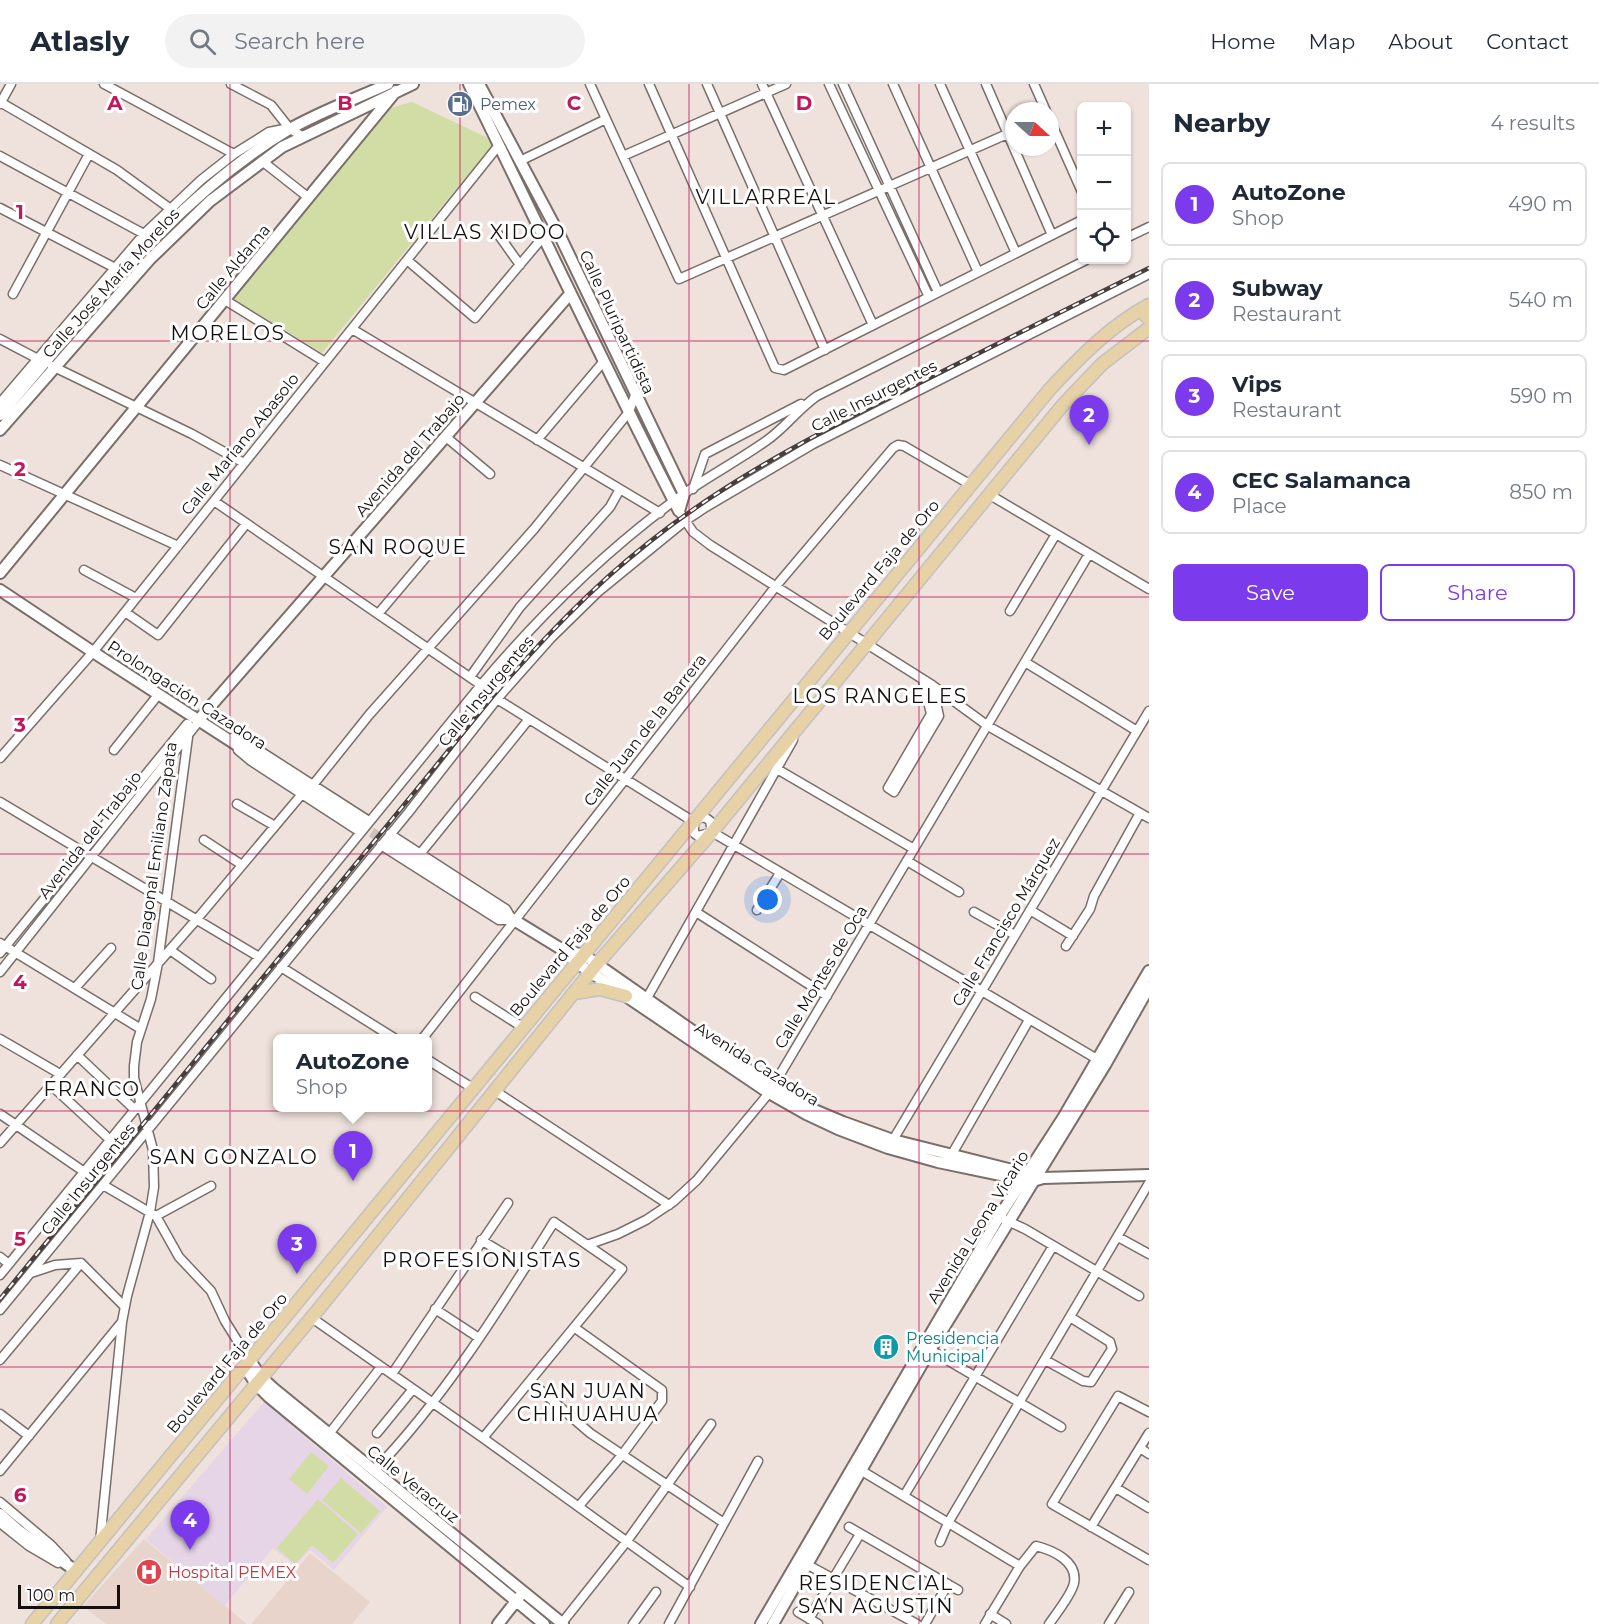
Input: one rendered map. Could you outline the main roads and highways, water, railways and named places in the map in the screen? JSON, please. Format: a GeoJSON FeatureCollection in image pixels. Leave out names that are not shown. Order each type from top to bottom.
{"type":"FeatureCollection","features":[{"type":"Feature","properties":{"kind":"main road","name":"Boulevard Faja de Oro"},"geometry":{"type":"LineString","coordinates":[[32,1624],[71,1568],[100,1543],[1050,389],[1078,359],[1102,338],[1147,311]]}},
{"type":"Feature","properties":{"kind":"main road","name":"Boulevard Faja de Oro"},"geometry":{"type":"LineString","coordinates":[[57,1624],[312,1318],[594,968],[712,832],[1087,378],[1116,352],[1149,328]]}},
{"type":"Feature","properties":{"kind":"main road"},"geometry":{"type":"LineString","coordinates":[[574,993],[600,989],[626,996]]}},
{"type":"Feature","properties":{"kind":"main road"},"geometry":{"type":"LineString","coordinates":[[365,1221],[380,1233]]}},
{"type":"Feature","properties":{"kind":"main road"},"geometry":{"type":"LineString","coordinates":[[100,1543],[114,1538],[129,1538]]}},
{"type":"Feature","properties":{"kind":"main road"},"geometry":{"type":"LineString","coordinates":[[71,1568],[82,1582],[81,1595]]}},
{"type":"Feature","properties":{"kind":"tunnel"},"geometry":{"type":"LineString","coordinates":[[359,824],[390,844]]}},
{"type":"Feature","properties":{"kind":"railway"},"geometry":{"type":"LineString","coordinates":[[0,1299],[493,696],[548,635],[606,578],[648,543],[712,496],[780,455],[850,417],[1149,268]]}},
{"type":"Feature","properties":{"kind":"place","name":"Pemex"},"geometry":{"type":"Point","coordinates":[460,104]}},
{"type":"Feature","properties":{"kind":"place","name":"Subway"},"geometry":{"type":"Point","coordinates":[1089,445]}},
{"type":"Feature","properties":{"kind":"place","name":"AutoZone"},"geometry":{"type":"Point","coordinates":[353,1181]}},
{"type":"Feature","properties":{"kind":"place","name":"Vips"},"geometry":{"type":"Point","coordinates":[297,1274]}},
{"type":"Feature","properties":{"kind":"place","name":"Presidencia Municipal"},"geometry":{"type":"Point","coordinates":[886,1347]}},
{"type":"Feature","properties":{"kind":"place","name":"CEC Salamanca"},"geometry":{"type":"Point","coordinates":[190,1550]}},
{"type":"Feature","properties":{"kind":"place","name":"Hospital PEMEX"},"geometry":{"type":"Point","coordinates":[149,1572]}},
{"type":"Feature","properties":{"kind":"district","name":"VILLARREAL"},"geometry":{"type":"Point","coordinates":[766,197]}},
{"type":"Feature","properties":{"kind":"district","name":"VILLAS XIDOO"},"geometry":{"type":"Point","coordinates":[485,232]}},
{"type":"Feature","properties":{"kind":"district","name":"MORELOS"},"geometry":{"type":"Point","coordinates":[228,333]}},
{"type":"Feature","properties":{"kind":"district","name":"SAN ROQUE"},"geometry":{"type":"Point","coordinates":[398,547]}},
{"type":"Feature","properties":{"kind":"district","name":"LOS RANGELES"},"geometry":{"type":"Point","coordinates":[880,696]}},
{"type":"Feature","properties":{"kind":"district","name":"FRANCO"},"geometry":{"type":"Point","coordinates":[92,1089]}},
{"type":"Feature","properties":{"kind":"district","name":"SAN GONZALO"},"geometry":{"type":"Point","coordinates":[234,1157]}},
{"type":"Feature","properties":{"kind":"district","name":"PROFESIONISTAS"},"geometry":{"type":"Point","coordinates":[482,1260]}},
{"type":"Feature","properties":{"kind":"district","name":"SAN JUAN CHIHUAHUA"},"geometry":{"type":"Point","coordinates":[588,1402]}},
{"type":"Feature","properties":{"kind":"district","name":"RESIDENCIAL SAN AGUSTIN"},"geometry":{"type":"Point","coordinates":[876,1594]}}]}
